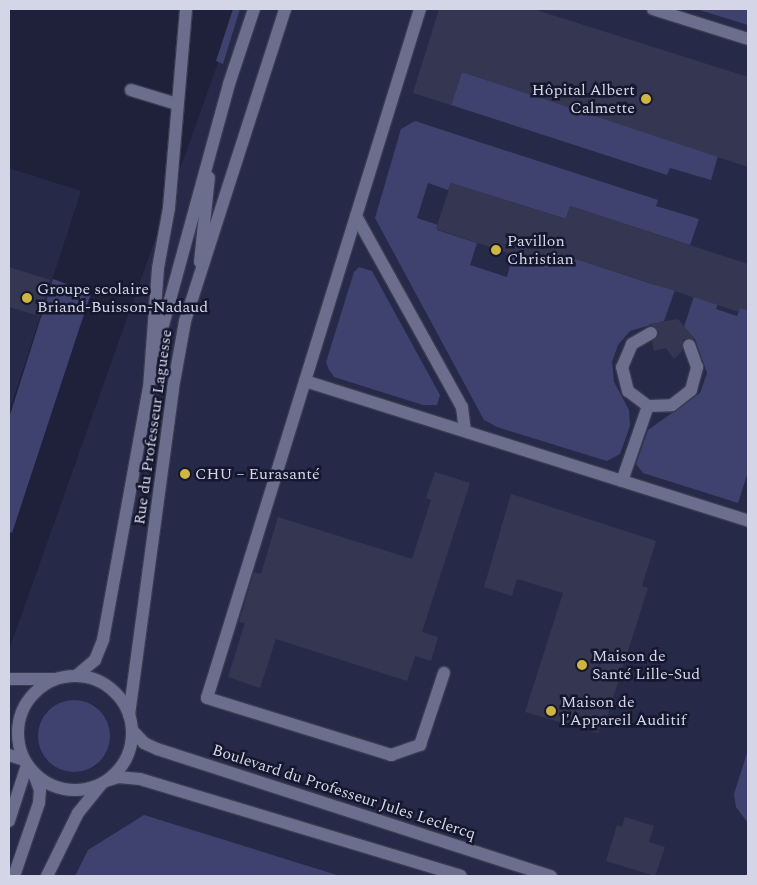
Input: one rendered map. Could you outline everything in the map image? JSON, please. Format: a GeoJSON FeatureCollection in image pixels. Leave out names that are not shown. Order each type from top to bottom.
{"type":"FeatureCollection","features":[{"type":"Feature","properties":{"kind":"street","name":"Rue du Professeur Laguesse"},"geometry":{"type":"LineString","coordinates":[[76,676],[95,660],[105,634],[149,388],[158,268],[169,208],[176,104],[186,9]]}},
{"type":"Feature","properties":{"kind":"street"},"geometry":{"type":"LineString","coordinates":[[149,388],[172,286],[216,131],[254,9]]}},
{"type":"Feature","properties":{"kind":"street","name":"Rue du Professeur Laguesse"},"geometry":{"type":"LineString","coordinates":[[129,715],[173,388],[185,321],[284,9]]}},
{"type":"Feature","properties":{"kind":"street"},"geometry":{"type":"LineString","coordinates":[[420,9],[207,698],[391,755],[420,745],[444,673]]}},
{"type":"Feature","properties":{"kind":"street"},"geometry":{"type":"LineString","coordinates":[[653,9],[748,39]]}},
{"type":"Feature","properties":{"kind":"street"},"geometry":{"type":"LineString","coordinates":[[131,90],[176,104]]}},
{"type":"Feature","properties":{"kind":"street"},"geometry":{"type":"LineString","coordinates":[[199,274],[216,131]]}},
{"type":"Feature","properties":{"kind":"street"},"geometry":{"type":"LineString","coordinates":[[356,216],[462,407],[465,430]]}},
{"type":"Feature","properties":{"kind":"street"},"geometry":{"type":"LineString","coordinates":[[651,333],[632,344],[622,367],[628,391],[648,406],[672,405],[691,390],[697,367],[689,345]]}},
{"type":"Feature","properties":{"kind":"street"},"geometry":{"type":"LineString","coordinates":[[305,381],[748,521]]}},
{"type":"Feature","properties":{"kind":"street"},"geometry":{"type":"LineString","coordinates":[[622,481],[648,406]]}},
{"type":"Feature","properties":{"kind":"street"},"geometry":{"type":"LineString","coordinates":[[9,679],[55,679],[76,676],[91,678],[112,689],[129,715],[132,730],[125,761],[78,813],[47,876]]}},
{"type":"Feature","properties":{"kind":"street"},"geometry":{"type":"LineString","coordinates":[[14,876],[39,803],[40,790],[28,766],[18,738],[20,716],[36,692],[55,679]]}},
{"type":"Feature","properties":{"kind":"street","name":"Boulevard du Professeur Jules Leclercq"},"geometry":{"type":"LineString","coordinates":[[132,730],[144,743],[157,749],[551,876]]}},
{"type":"Feature","properties":{"kind":"street"},"geometry":{"type":"LineString","coordinates":[[9,755],[28,766],[47,783],[70,791],[118,777],[140,779],[461,876]]}},
{"type":"Feature","properties":{"kind":"street"},"geometry":{"type":"LineString","coordinates":[[9,821],[28,766]]}},
{"type":"Feature","properties":{"kind":"shaded area"},"geometry":{"type":"Polygon","coordinates":[[[233,9],[240,9],[223,64],[216,61],[233,9]]]}},
{"type":"Feature","properties":{"kind":"shaded area"},"geometry":{"type":"Polygon","coordinates":[[[237,9],[748,9],[748,876],[9,876],[9,650],[237,9]]]}},
{"type":"Feature","properties":{"kind":"shaded area"},"geometry":{"type":"Polygon","coordinates":[[[696,9],[748,9],[748,25],[696,9]]]}},
{"type":"Feature","properties":{"kind":"shaded area"},"geometry":{"type":"Polygon","coordinates":[[[462,72],[718,156],[711,180],[670,168],[667,175],[451,105],[462,72]]]}},
{"type":"Feature","properties":{"kind":"shaded area"},"geometry":{"type":"Polygon","coordinates":[[[415,121],[658,200],[656,206],[699,219],[690,245],[570,206],[566,219],[451,183],[448,190],[428,183],[417,218],[438,225],[437,230],[477,243],[470,265],[507,277],[513,254],[551,267],[555,252],[655,285],[676,287],[664,321],[630,331],[618,345],[612,362],[614,382],[629,410],[630,426],[620,454],[607,461],[497,427],[484,420],[375,218],[401,129],[415,121]]]}},
{"type":"Feature","properties":{"kind":"shaded area","name":"Groupe scolaire Briand-Buisson-Nadaud"},"geometry":{"type":"Polygon","coordinates":[[[9,168],[81,191],[9,412],[9,168]]]}},
{"type":"Feature","properties":{"kind":"shaded area"},"geometry":{"type":"Polygon","coordinates":[[[359,267],[372,271],[440,395],[437,405],[423,405],[334,377],[329,370],[326,362],[354,272],[359,267]]]}},
{"type":"Feature","properties":{"kind":"shaded area"},"geometry":{"type":"Polygon","coordinates":[[[53,279],[91,293],[12,533],[9,532],[9,418],[53,279]]]}},
{"type":"Feature","properties":{"kind":"shaded area"},"geometry":{"type":"Polygon","coordinates":[[[695,293],[719,301],[716,309],[737,316],[740,308],[748,310],[748,472],[738,503],[643,473],[636,464],[648,430],[700,393],[707,373],[695,339],[684,327],[695,293]]]}},
{"type":"Feature","properties":{"kind":"shaded area"},"geometry":{"type":"Polygon","coordinates":[[[74,700],[94,706],[104,716],[110,736],[104,756],[94,766],[74,772],[54,766],[44,756],[38,736],[44,716],[54,706],[74,700]]]}},
{"type":"Feature","properties":{"kind":"shaded area"},"geometry":{"type":"Polygon","coordinates":[[[748,750],[748,823],[736,807],[734,794],[748,750]]]}},
{"type":"Feature","properties":{"kind":"shaded area"},"geometry":{"type":"Polygon","coordinates":[[[144,815],[340,876],[75,876],[88,850],[144,815]]]}},
{"type":"Feature","properties":{"kind":"building","name":"Hôpital Albert Calmette"},"geometry":{"type":"Polygon","coordinates":[[[439,9],[533,9],[748,77],[748,167],[462,72],[451,105],[413,93],[439,9]]]}},
{"type":"Feature","properties":{"kind":"building"},"geometry":{"type":"Polygon","coordinates":[[[451,183],[566,219],[570,206],[748,264],[748,310],[740,308],[739,312],[555,252],[551,267],[436,229],[451,183]]]}},
{"type":"Feature","properties":{"kind":"building"},"geometry":{"type":"Polygon","coordinates":[[[9,267],[50,280],[39,316],[9,307],[9,267]]]}},
{"type":"Feature","properties":{"kind":"building"},"geometry":{"type":"Polygon","coordinates":[[[678,319],[695,339],[683,339],[682,351],[674,359],[666,348],[654,351],[652,342],[659,332],[649,324],[678,319]]]}},
{"type":"Feature","properties":{"kind":"building"},"geometry":{"type":"Polygon","coordinates":[[[435,472],[470,483],[422,632],[438,637],[431,661],[415,656],[407,681],[276,639],[260,688],[228,677],[245,623],[239,622],[254,572],[261,574],[278,517],[412,559],[431,500],[426,498],[435,472]]]}},
{"type":"Feature","properties":{"kind":"building"},"geometry":{"type":"Polygon","coordinates":[[[511,494],[656,541],[642,586],[648,588],[606,720],[603,719],[598,733],[525,712],[563,593],[517,579],[512,596],[484,587],[511,494]]]}},
{"type":"Feature","properties":{"kind":"building"},"geometry":{"type":"Polygon","coordinates":[[[625,817],[654,826],[649,842],[665,847],[655,876],[606,861],[617,825],[622,827],[625,817]]]}},
{"type":"Feature","properties":{"kind":"place","name":"Hôpital Albert Calmette"},"geometry":{"type":"Point","coordinates":[646,99]}},
{"type":"Feature","properties":{"kind":"place","name":"Pavillon Christian"},"geometry":{"type":"Point","coordinates":[496,250]}},
{"type":"Feature","properties":{"kind":"place","name":"Groupe scolaire Briand-Buisson-Nadaud"},"geometry":{"type":"Point","coordinates":[27,298]}},
{"type":"Feature","properties":{"kind":"place","name":"CHU – Eurasanté"},"geometry":{"type":"Point","coordinates":[185,474]}},
{"type":"Feature","properties":{"kind":"place","name":"Maison de Santé Lille-Sud"},"geometry":{"type":"Point","coordinates":[582,665]}},
{"type":"Feature","properties":{"kind":"place","name":"Maison de l'Appareil Auditif"},"geometry":{"type":"Point","coordinates":[551,711]}}]}
